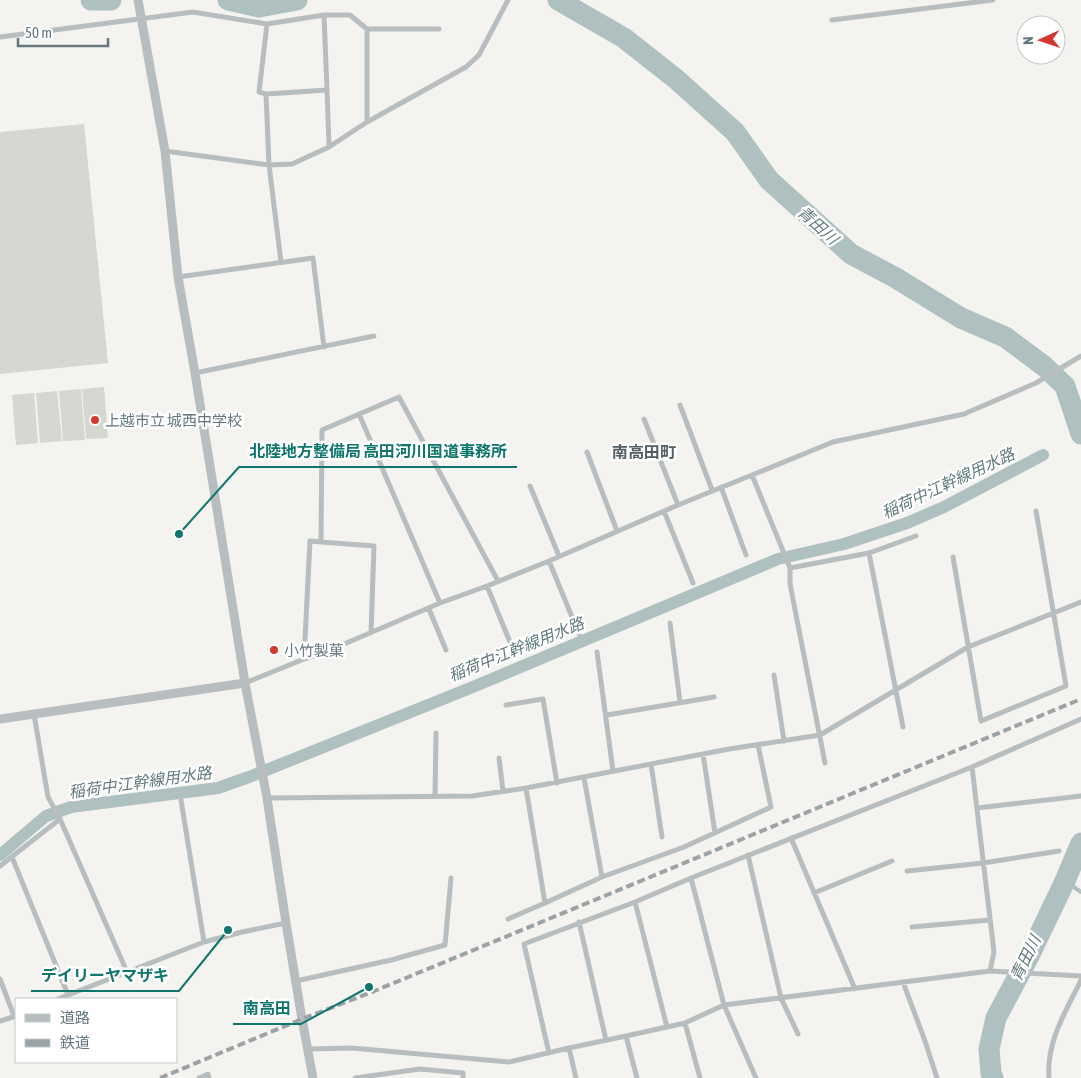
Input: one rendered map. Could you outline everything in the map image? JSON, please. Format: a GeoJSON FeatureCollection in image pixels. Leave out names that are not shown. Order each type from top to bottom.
{"type":"FeatureCollection","features":[{"type":"Feature","properties":{"kind":"street"},"geometry":{"type":"LineString","coordinates":[[138,0],[165,151],[178,277],[313,1078]]}},
{"type":"Feature","properties":{"kind":"street"},"geometry":{"type":"LineString","coordinates":[[832,20],[993,0]]}},
{"type":"Feature","properties":{"kind":"street"},"geometry":{"type":"LineString","coordinates":[[165,151],[269,165],[292,164],[329,147],[367,122],[466,67],[479,55],[507,2]]}},
{"type":"Feature","properties":{"kind":"street"},"geometry":{"type":"LineString","coordinates":[[0,37],[193,12],[267,24],[324,15],[350,15],[367,29],[439,29]]}},
{"type":"Feature","properties":{"kind":"street"},"geometry":{"type":"LineString","coordinates":[[324,15],[329,147]]}},
{"type":"Feature","properties":{"kind":"street"},"geometry":{"type":"LineString","coordinates":[[267,24],[259,92],[266,94],[327,90]]}},
{"type":"Feature","properties":{"kind":"street"},"geometry":{"type":"LineString","coordinates":[[367,29],[367,122]]}},
{"type":"Feature","properties":{"kind":"street"},"geometry":{"type":"LineString","coordinates":[[266,94],[269,165],[281,262]]}},
{"type":"Feature","properties":{"kind":"street"},"geometry":{"type":"LineString","coordinates":[[178,277],[313,258],[324,346]]}},
{"type":"Feature","properties":{"kind":"street"},"geometry":{"type":"LineString","coordinates":[[195,373],[374,336]]}},
{"type":"Feature","properties":{"kind":"street"},"geometry":{"type":"LineString","coordinates":[[0,719],[245,683],[323,653],[440,603],[549,561],[712,490],[833,442],[964,414],[1036,383],[1080,357]]}},
{"type":"Feature","properties":{"kind":"street"},"geometry":{"type":"LineString","coordinates":[[320,542],[322,430],[399,397],[498,581]]}},
{"type":"Feature","properties":{"kind":"street"},"geometry":{"type":"LineString","coordinates":[[680,406],[712,490]]}},
{"type":"Feature","properties":{"kind":"street"},"geometry":{"type":"LineString","coordinates":[[359,414],[440,603]]}},
{"type":"Feature","properties":{"kind":"street"},"geometry":{"type":"LineString","coordinates":[[644,419],[678,505]]}},
{"type":"Feature","properties":{"kind":"street"},"geometry":{"type":"LineString","coordinates":[[587,452],[617,532]]}},
{"type":"Feature","properties":{"kind":"street"},"geometry":{"type":"LineString","coordinates":[[752,474],[790,568],[790,584],[825,763]]}},
{"type":"Feature","properties":{"kind":"street"},"geometry":{"type":"LineString","coordinates":[[530,486],[559,556]]}},
{"type":"Feature","properties":{"kind":"street"},"geometry":{"type":"LineString","coordinates":[[721,487],[746,555]]}},
{"type":"Feature","properties":{"kind":"street"},"geometry":{"type":"LineString","coordinates":[[664,511],[693,582]]}},
{"type":"Feature","properties":{"kind":"street"},"geometry":{"type":"LineString","coordinates":[[953,557],[981,721],[1066,686],[1036,511]]}},
{"type":"Feature","properties":{"kind":"street"},"geometry":{"type":"LineString","coordinates":[[790,568],[869,553],[916,536]]}},
{"type":"Feature","properties":{"kind":"street"},"geometry":{"type":"LineString","coordinates":[[304,659],[310,541],[374,546],[371,633]]}},
{"type":"Feature","properties":{"kind":"street"},"geometry":{"type":"LineString","coordinates":[[869,553],[902,726]]}},
{"type":"Feature","properties":{"kind":"street"},"geometry":{"type":"LineString","coordinates":[[549,561],[579,634]]}},
{"type":"Feature","properties":{"kind":"street"},"geometry":{"type":"LineString","coordinates":[[487,586],[510,642]]}},
{"type":"Feature","properties":{"kind":"street"},"geometry":{"type":"LineString","coordinates":[[267,798],[472,796],[557,783],[729,749],[820,735],[968,647],[1081,602]]}},
{"type":"Feature","properties":{"kind":"street"},"geometry":{"type":"LineString","coordinates":[[429,609],[446,650]]}},
{"type":"Feature","properties":{"kind":"street"},"geometry":{"type":"LineString","coordinates":[[670,623],[680,702]]}},
{"type":"Feature","properties":{"kind":"street"},"geometry":{"type":"LineString","coordinates":[[597,652],[614,771]]}},
{"type":"Feature","properties":{"kind":"street"},"geometry":{"type":"LineString","coordinates":[[774,675],[784,741]]}},
{"type":"Feature","properties":{"kind":"street"},"geometry":{"type":"LineString","coordinates":[[607,715],[714,697]]}},
{"type":"Feature","properties":{"kind":"street"},"geometry":{"type":"LineString","coordinates":[[506,705],[543,699],[557,783]]}},
{"type":"Feature","properties":{"kind":"street"},"geometry":{"type":"LineString","coordinates":[[34,714],[48,797],[60,819],[127,972]]}},
{"type":"Feature","properties":{"kind":"street"},"geometry":{"type":"LineString","coordinates":[[549,1053],[524,944],[635,902],[790,838],[972,767],[1081,719]]}},
{"type":"Feature","properties":{"kind":"street"},"geometry":{"type":"LineString","coordinates":[[435,796],[436,733]]}},
{"type":"Feature","properties":{"kind":"street"},"geometry":{"type":"LineString","coordinates":[[508,920],[602,878],[684,847],[771,807],[758,745]]}},
{"type":"Feature","properties":{"kind":"street"},"geometry":{"type":"LineString","coordinates":[[703,754],[715,833]]}},
{"type":"Feature","properties":{"kind":"street"},"geometry":{"type":"LineString","coordinates":[[499,758],[503,792]]}},
{"type":"Feature","properties":{"kind":"street"},"geometry":{"type":"LineString","coordinates":[[651,764],[662,836]]}},
{"type":"Feature","properties":{"kind":"street"},"geometry":{"type":"LineString","coordinates":[[972,767],[994,952],[990,971]]}},
{"type":"Feature","properties":{"kind":"street"},"geometry":{"type":"LineString","coordinates":[[584,778],[602,878]]}},
{"type":"Feature","properties":{"kind":"street"},"geometry":{"type":"LineString","coordinates":[[526,788],[546,902]]}},
{"type":"Feature","properties":{"kind":"street"},"geometry":{"type":"LineString","coordinates":[[977,808],[1081,796]]}},
{"type":"Feature","properties":{"kind":"street"},"geometry":{"type":"LineString","coordinates":[[181,800],[204,942]]}},
{"type":"Feature","properties":{"kind":"street"},"geometry":{"type":"LineString","coordinates":[[0,866],[60,819]]}},
{"type":"Feature","properties":{"kind":"street"},"geometry":{"type":"LineString","coordinates":[[790,838],[855,988]]}},
{"type":"Feature","properties":{"kind":"street"},"geometry":{"type":"LineString","coordinates":[[906,871],[983,863],[1059,851]]}},
{"type":"Feature","properties":{"kind":"street"},"geometry":{"type":"LineString","coordinates":[[748,855],[781,998],[798,1034]]}},
{"type":"Feature","properties":{"kind":"street"},"geometry":{"type":"LineString","coordinates":[[12,857],[68,995]]}},
{"type":"Feature","properties":{"kind":"street"},"geometry":{"type":"LineString","coordinates":[[814,893],[892,861]]}},
{"type":"Feature","properties":{"kind":"street"},"geometry":{"type":"LineString","coordinates":[[296,981],[391,960],[445,945],[451,878]]}},
{"type":"Feature","properties":{"kind":"street"},"geometry":{"type":"LineString","coordinates":[[691,878],[724,1005],[756,1078]]}},
{"type":"Feature","properties":{"kind":"street"},"geometry":{"type":"LineString","coordinates":[[635,902],[667,1027]]}},
{"type":"Feature","properties":{"kind":"street"},"geometry":{"type":"LineString","coordinates":[[912,928],[990,920]]}},
{"type":"Feature","properties":{"kind":"street"},"geometry":{"type":"LineString","coordinates":[[60,998],[204,942],[286,922]]}},
{"type":"Feature","properties":{"kind":"street"},"geometry":{"type":"LineString","coordinates":[[580,922],[606,1040]]}},
{"type":"Feature","properties":{"kind":"street"},"geometry":{"type":"LineString","coordinates":[[308,1049],[352,1048],[509,1062],[667,1027],[685,1022],[724,1005],[990,971],[1081,976]]}},
{"type":"Feature","properties":{"kind":"street"},"geometry":{"type":"LineString","coordinates":[[0,979],[15,1016],[0,1021]]}},
{"type":"Feature","properties":{"kind":"street"},"geometry":{"type":"LineString","coordinates":[[1049,1078],[1048,1066],[1053,1039],[1081,980]]}},
{"type":"Feature","properties":{"kind":"street"},"geometry":{"type":"LineString","coordinates":[[903,982],[937,1078]]}},
{"type":"Feature","properties":{"kind":"street"},"geometry":{"type":"LineString","coordinates":[[685,1022],[700,1078]]}},
{"type":"Feature","properties":{"kind":"street"},"geometry":{"type":"LineString","coordinates":[[626,1036],[637,1078]]}},
{"type":"Feature","properties":{"kind":"street"},"geometry":{"type":"LineString","coordinates":[[569,1048],[576,1078]]}},
{"type":"Feature","properties":{"kind":"street"},"geometry":{"type":"LineString","coordinates":[[355,1078],[420,1069],[463,1073],[463,1078]]}},
{"type":"Feature","properties":{"kind":"street"},"geometry":{"type":"LineString","coordinates":[[199,1078],[208,1074],[209,1078]]}},
{"type":"Feature","properties":{"kind":"shaded area"},"geometry":{"type":"Polygon","coordinates":[[[84,124],[108,363],[0,374],[0,132],[84,124]]]}},
{"type":"Feature","properties":{"kind":"shaded area"},"geometry":{"type":"Polygon","coordinates":[[[104,387],[108,438],[86,439],[82,389],[104,387]]]}},
{"type":"Feature","properties":{"kind":"shaded area"},"geometry":{"type":"Polygon","coordinates":[[[81,389],[85,440],[63,441],[59,391],[81,389]]]}},
{"type":"Feature","properties":{"kind":"shaded area"},"geometry":{"type":"Polygon","coordinates":[[[57,391],[62,441],[40,443],[36,393],[57,391]]]}},
{"type":"Feature","properties":{"kind":"shaded area"},"geometry":{"type":"Polygon","coordinates":[[[34,393],[38,443],[16,445],[12,395],[34,393]]]}},
{"type":"Feature","properties":{"kind":"waterway","name":"青田川"},"geometry":{"type":"LineString","coordinates":[[91,0],[111,0]]}},
{"type":"Feature","properties":{"kind":"waterway","name":"青田川"},"geometry":{"type":"LineString","coordinates":[[228,0],[259,7],[297,0]]}},
{"type":"Feature","properties":{"kind":"waterway","name":"青田川"},"geometry":{"type":"LineString","coordinates":[[558,0],[624,38],[676,79],[735,132],[769,180],[851,254],[896,278],[961,318],[1005,337],[1044,366],[1065,386],[1081,434]]}},
{"type":"Feature","properties":{"kind":"waterway"},"geometry":{"type":"LineString","coordinates":[[1072,407],[1081,405]]}},
{"type":"Feature","properties":{"kind":"waterway","name":"稲荷中江幹線用水路"},"geometry":{"type":"LineString","coordinates":[[0,855],[46,816],[71,807],[218,788],[249,777],[468,689],[778,559],[844,544],[907,523],[944,507],[1043,455]]}},
{"type":"Feature","properties":{"kind":"waterway","name":"青田川"},"geometry":{"type":"LineString","coordinates":[[993,1078],[989,1049],[996,1018],[1030,954],[1081,843]]}},
{"type":"Feature","properties":{"kind":"waterway"},"geometry":{"type":"LineString","coordinates":[[1065,881],[1081,892]]}},
{"type":"Feature","properties":{"kind":"railway"},"geometry":{"type":"LineString","coordinates":[[160,1078],[1081,699]]}},
{"type":"Feature","properties":{"kind":"place","name":"上越市立 城西中学校"},"geometry":{"type":"Point","coordinates":[95,420]}},
{"type":"Feature","properties":{"kind":"place","name":"北陸地方整備局 高田河川国道事務所"},"geometry":{"type":"Point","coordinates":[179,534]}},
{"type":"Feature","properties":{"kind":"place","name":"小竹製菓"},"geometry":{"type":"Point","coordinates":[274,650]}},
{"type":"Feature","properties":{"kind":"place","name":"デイリーヤマザキ"},"geometry":{"type":"Point","coordinates":[228,930]}},
{"type":"Feature","properties":{"kind":"place","name":"南高田"},"geometry":{"type":"Point","coordinates":[369,987]}},
{"type":"Feature","properties":{"kind":"district","name":"南高田町"},"geometry":{"type":"Point","coordinates":[644,452]}}]}
